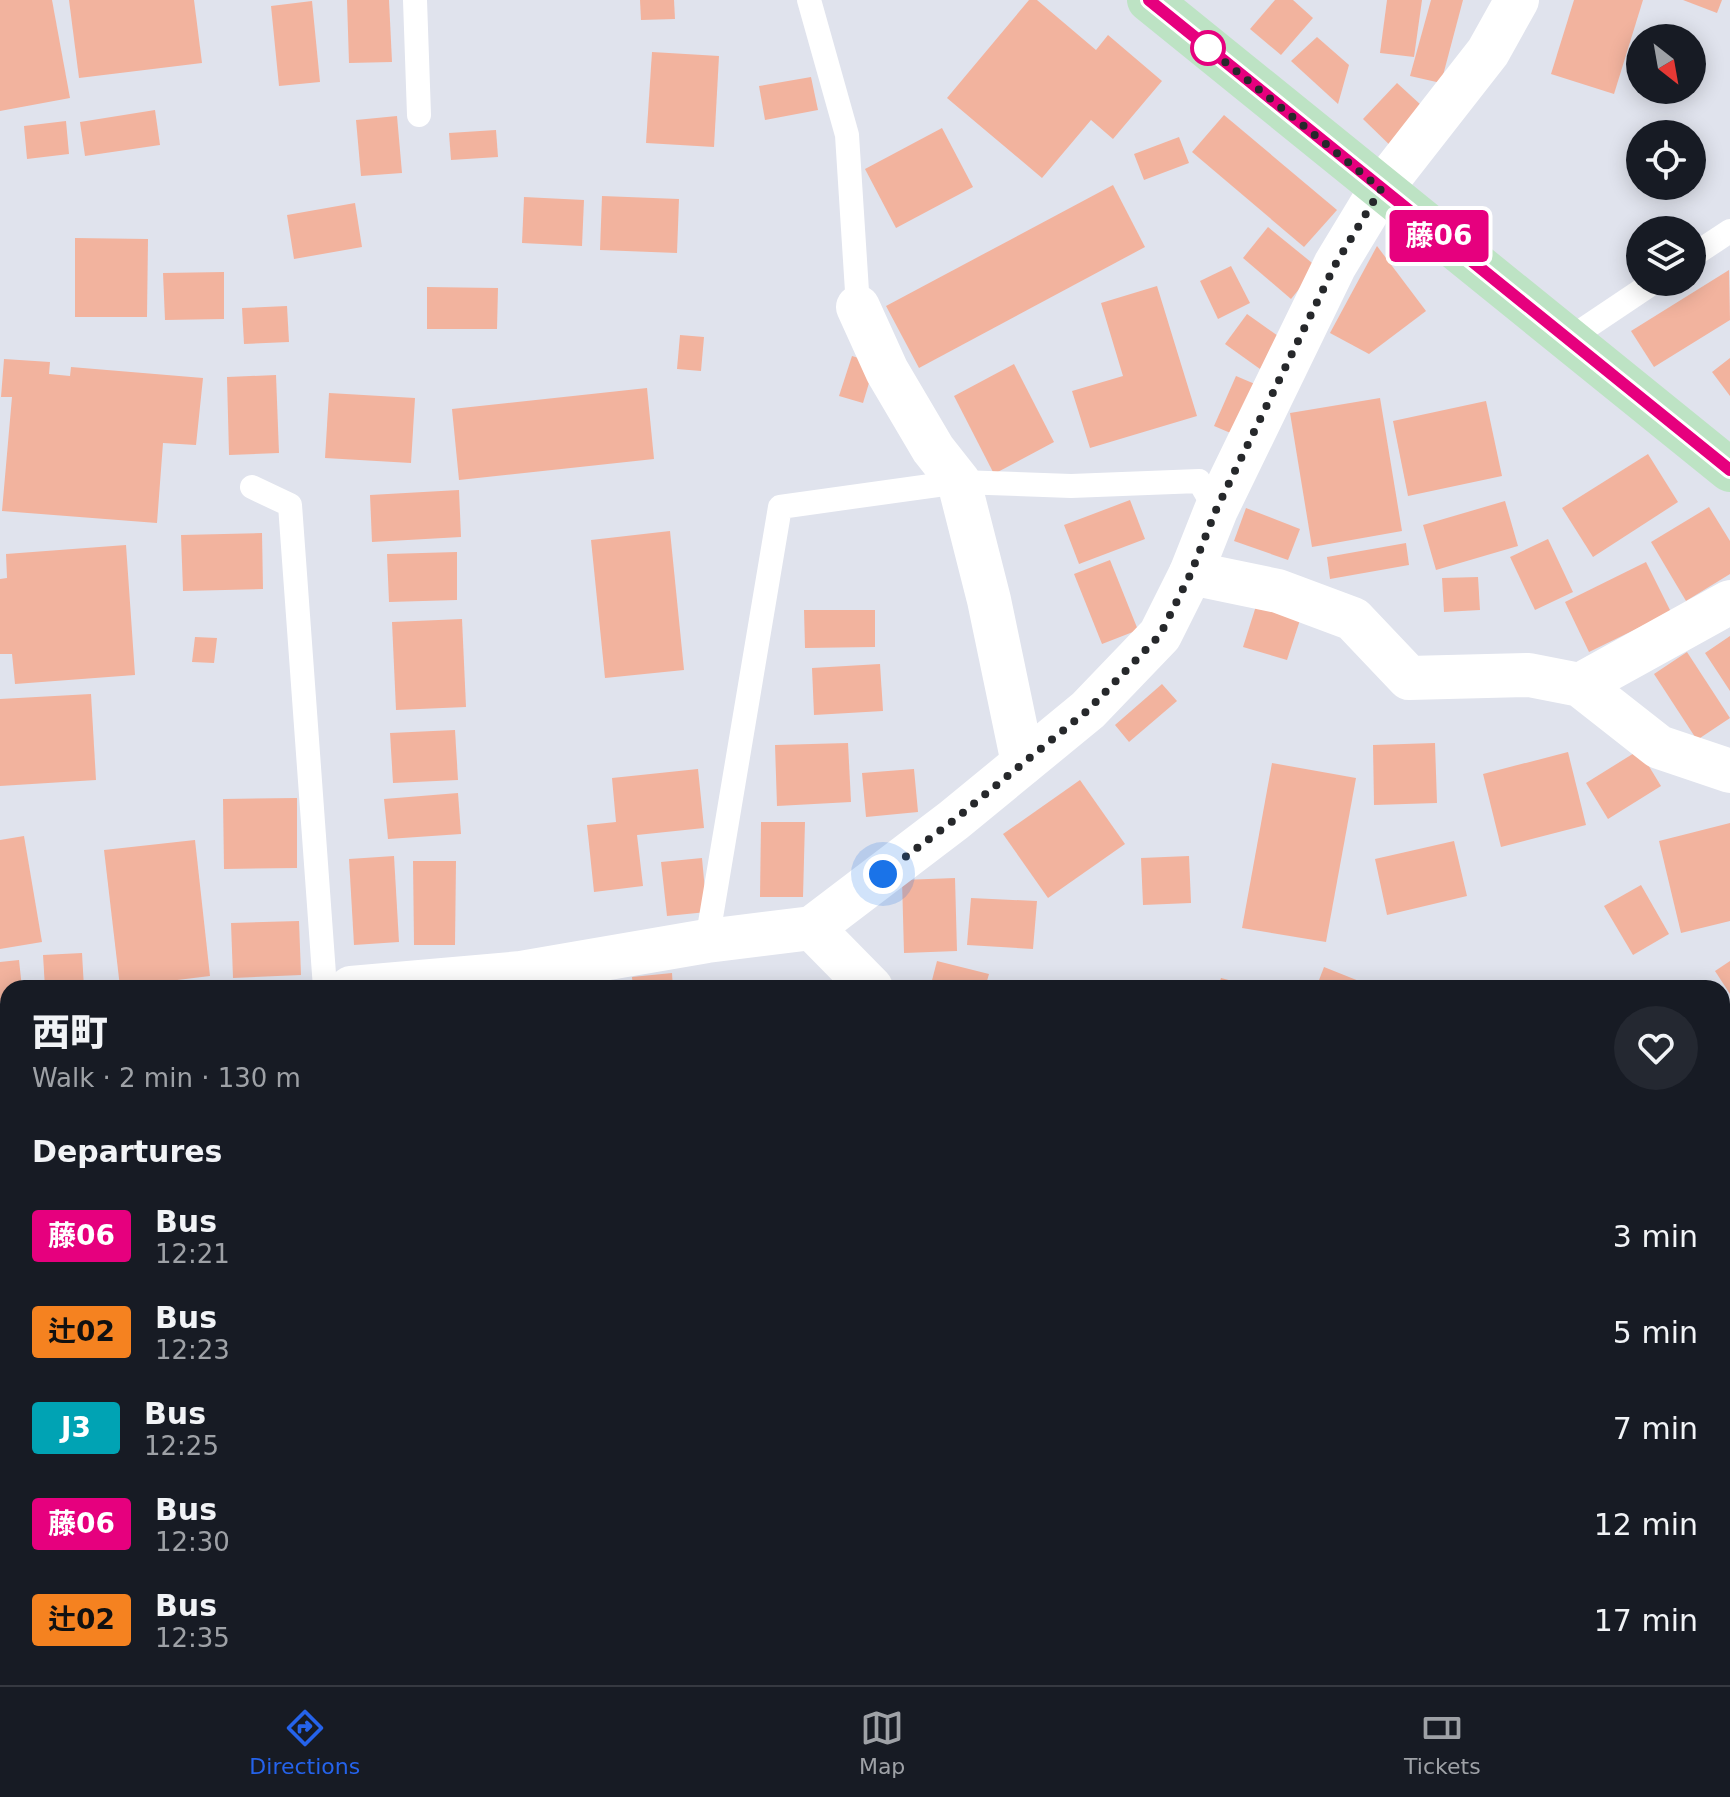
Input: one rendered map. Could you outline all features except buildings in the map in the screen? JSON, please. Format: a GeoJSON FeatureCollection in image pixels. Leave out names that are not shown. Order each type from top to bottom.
{"type":"FeatureCollection","features":[{"type":"Feature","properties":{"kind":"main road"},"geometry":{"type":"LineString","coordinates":[[1149,0],[1730,470]]}},
{"type":"Feature","properties":{"kind":"street"},"geometry":{"type":"LineString","coordinates":[[442,980],[521,973],[707,941],[812,928],[954,820],[1088,710],[1160,635],[1191,573],[1216,510],[1335,265],[1381,189],[1488,52],[1517,0]]}},
{"type":"Feature","properties":{"kind":"street"},"geometry":{"type":"LineString","coordinates":[[858,307],[887,371],[933,449],[959,482],[989,600],[1023,763]]}},
{"type":"Feature","properties":{"kind":"street"},"geometry":{"type":"LineString","coordinates":[[1191,573],[1278,591],[1353,619],[1409,678],[1529,675],[1580,685],[1659,747],[1730,771]]}},
{"type":"Feature","properties":{"kind":"street"},"geometry":{"type":"LineString","coordinates":[[1580,685],[1730,602]]}},
{"type":"Feature","properties":{"kind":"street"},"geometry":{"type":"LineString","coordinates":[[812,928],[863,980]]}},
{"type":"Feature","properties":{"kind":"lane"},"geometry":{"type":"LineString","coordinates":[[415,0],[419,115]]}},
{"type":"Feature","properties":{"kind":"lane"},"geometry":{"type":"LineString","coordinates":[[809,0],[847,135],[858,307]]}},
{"type":"Feature","properties":{"kind":"lane"},"geometry":{"type":"LineString","coordinates":[[1706,247],[1730,231]]}},
{"type":"Feature","properties":{"kind":"lane"},"geometry":{"type":"LineString","coordinates":[[1569,339],[1633,296]]}},
{"type":"Feature","properties":{"kind":"lane"},"geometry":{"type":"LineString","coordinates":[[707,941],[780,507],[959,482],[1071,486],[1199,481],[1216,510]]}},
{"type":"Feature","properties":{"kind":"lane"},"geometry":{"type":"LineString","coordinates":[[252,487],[290,505],[324,980]]}},
{"type":"Feature","properties":{"kind":"bus line","name":"藤06"},"geometry":{"type":"LineString","coordinates":[[1149,0],[1730,470]]}},
{"type":"Feature","properties":{"kind":"route"},"geometry":{"type":"LineString","coordinates":[[883,874],[1088,710],[1160,635],[1191,573],[1216,510],[1335,265],[1381,189],[1208,48]]}}]}
